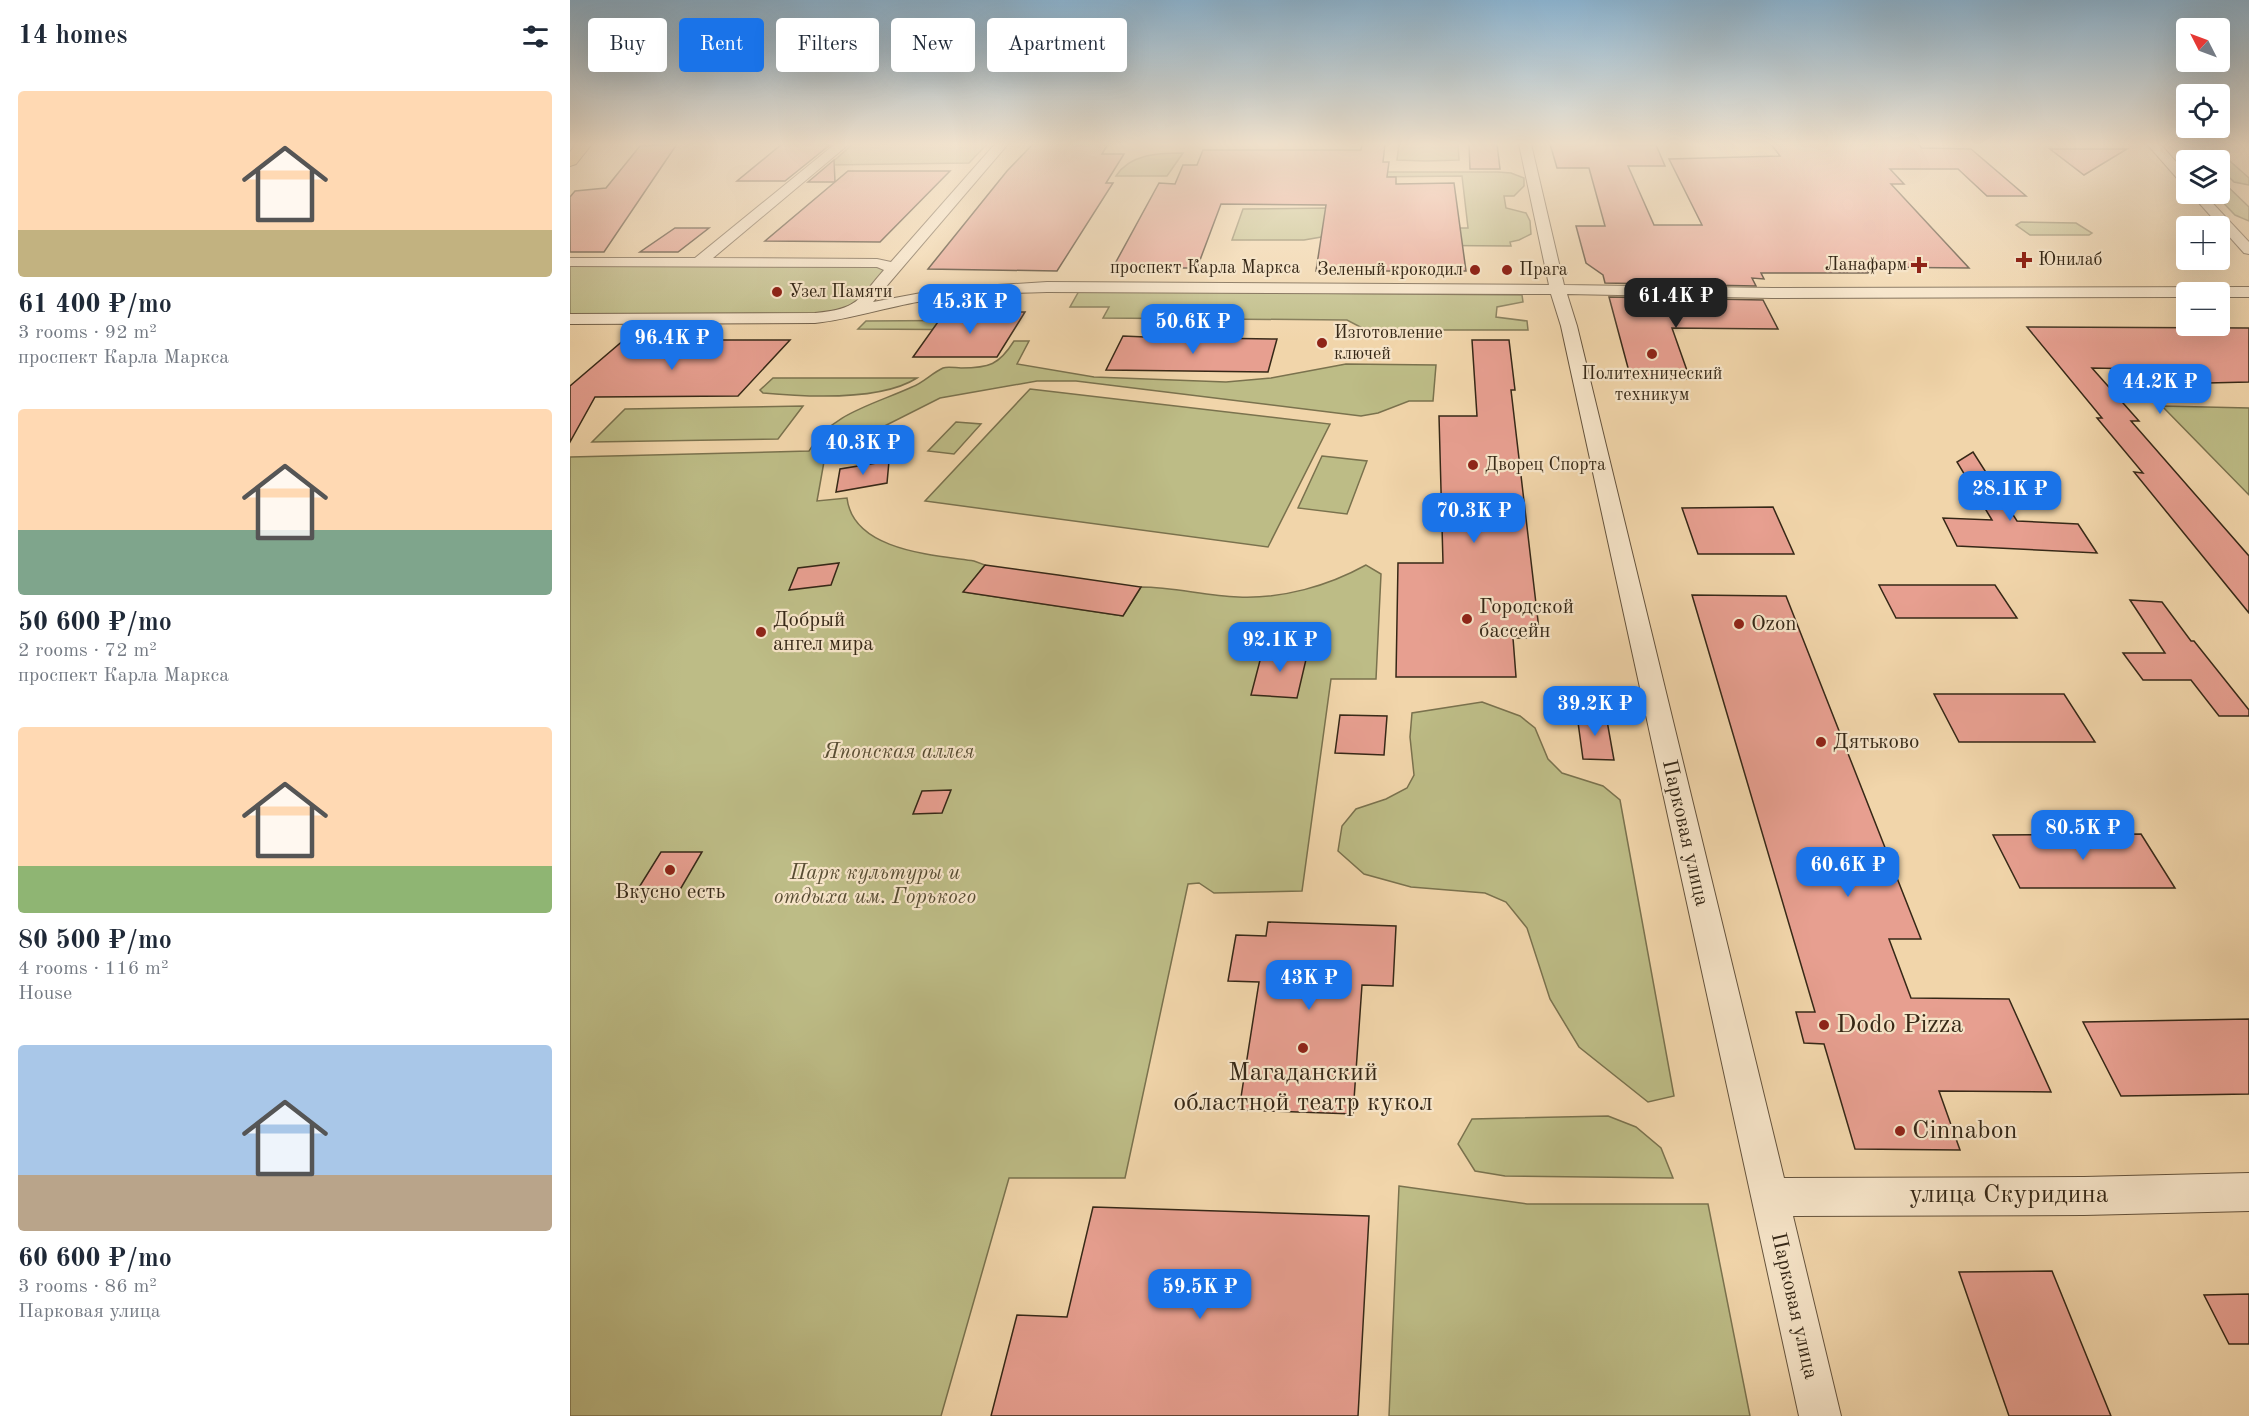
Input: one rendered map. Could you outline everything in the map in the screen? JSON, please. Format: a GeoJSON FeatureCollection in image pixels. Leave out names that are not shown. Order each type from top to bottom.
{"type":"FeatureCollection","features":[{"type":"Feature","properties":{"kind":"street"},"geometry":{"type":"LineString","coordinates":[[699,262],[762,210]]}},
{"type":"Feature","properties":{"kind":"street"},"geometry":{"type":"LineString","coordinates":[[851,313],[859,308],[943,210]]}},
{"type":"Feature","properties":{"kind":"street","name":"Парковая улица"},"geometry":{"type":"LineString","coordinates":[[1540,210],[1569,326],[1820,1416]]}},
{"type":"Feature","properties":{"kind":"street"},"geometry":{"type":"LineString","coordinates":[[2212,210],[2249,250]]}},
{"type":"Feature","properties":{"kind":"street"},"geometry":{"type":"LineString","coordinates":[[570,262],[877,263],[892,269]]}},
{"type":"Feature","properties":{"kind":"street","name":"проспект Карла Маркса"},"geometry":{"type":"LineString","coordinates":[[892,269],[892,278],[906,283],[988,289]]}},
{"type":"Feature","properties":{"kind":"street","name":"проспект Карла Маркса"},"geometry":{"type":"LineString","coordinates":[[570,319],[815,318],[851,313],[895,299],[988,289],[1059,287],[1772,292],[2249,292]]}},
{"type":"Feature","properties":{"kind":"street","name":"улица Скуридина"},"geometry":{"type":"LineString","coordinates":[[1768,1197],[2084,1196],[2249,1192]]}},
{"type":"Feature","properties":{"kind":"green space"},"geometry":{"type":"Polygon","coordinates":[[[1243,210],[1330,210],[1327,236],[1304,240],[1232,240],[1243,210]]]}},
{"type":"Feature","properties":{"kind":"green space"},"geometry":{"type":"Polygon","coordinates":[[[1466,210],[1514,210],[1526,213],[1530,221],[1531,234],[1510,242],[1511,246],[1384,245],[1333,228],[1468,228],[1466,210]]]}},
{"type":"Feature","properties":{"kind":"green space"},"geometry":{"type":"Polygon","coordinates":[[[2230,210],[2249,210],[2249,221],[2235,215],[2230,210]]]}},
{"type":"Feature","properties":{"kind":"green space"},"geometry":{"type":"Polygon","coordinates":[[[2021,222],[2076,223],[2092,233],[2089,235],[2030,235],[2016,225],[2021,222]]]}},
{"type":"Feature","properties":{"kind":"green space"},"geometry":{"type":"Polygon","coordinates":[[[570,262],[890,266],[851,313],[570,319],[570,262]]]}},
{"type":"Feature","properties":{"kind":"green space"},"geometry":{"type":"Polygon","coordinates":[[[1079,291],[1522,295],[1523,302],[1497,307],[1496,317],[1527,321],[1528,330],[1366,330],[1347,320],[1103,318],[1109,307],[1070,307],[1079,291]]]}},
{"type":"Feature","properties":{"kind":"green space"},"geometry":{"type":"Polygon","coordinates":[[[1015,320],[1011,330],[858,329],[866,321],[1015,320]]]}},
{"type":"Feature","properties":{"kind":"green space","name":"Парк культуры и отдыха им. Горького"},"geometry":{"type":"Polygon","coordinates":[[[1014,341],[1029,341],[1017,364],[1094,377],[1226,382],[1271,378],[1346,364],[1436,365],[1433,401],[1409,401],[1378,413],[1361,416],[1076,381],[1037,381],[940,398],[825,456],[817,501],[847,498],[853,516],[864,529],[879,540],[918,552],[974,561],[985,565],[964,592],[1123,616],[1141,587],[1255,597],[1304,590],[1366,565],[1381,574],[1376,679],[1331,679],[1302,891],[1214,893],[1199,883],[1188,884],[1125,1178],[1009,1178],[941,1416],[570,1416],[570,457],[809,451],[828,428],[854,412],[916,385],[943,368],[979,367],[992,364],[1014,341]]]}},
{"type":"Feature","properties":{"kind":"green space"},"geometry":{"type":"Polygon","coordinates":[[[773,378],[917,378],[884,391],[864,394],[800,396],[763,393],[760,390],[773,378]]]}},
{"type":"Feature","properties":{"kind":"green space"},"geometry":{"type":"Polygon","coordinates":[[[1030,389],[1330,424],[1268,547],[925,501],[1030,389]]]}},
{"type":"Feature","properties":{"kind":"green space"},"geometry":{"type":"Polygon","coordinates":[[[803,406],[778,439],[592,442],[625,409],[803,406]]]}},
{"type":"Feature","properties":{"kind":"green space"},"geometry":{"type":"Polygon","coordinates":[[[2162,406],[2249,408],[2249,495],[2162,406]]]}},
{"type":"Feature","properties":{"kind":"green space"},"geometry":{"type":"Polygon","coordinates":[[[956,422],[981,424],[954,454],[928,451],[956,422]]]}},
{"type":"Feature","properties":{"kind":"green space"},"geometry":{"type":"Polygon","coordinates":[[[1322,456],[1367,461],[1347,514],[1298,508],[1322,456]]]}},
{"type":"Feature","properties":{"kind":"green space"},"geometry":{"type":"Polygon","coordinates":[[[1482,702],[1520,716],[1535,728],[1548,759],[1562,773],[1603,786],[1620,800],[1674,1096],[1648,1102],[1579,1047],[1550,999],[1527,928],[1506,902],[1485,893],[1411,887],[1364,874],[1338,851],[1342,826],[1356,809],[1386,799],[1407,788],[1414,775],[1410,737],[1412,713],[1482,702]]]}},
{"type":"Feature","properties":{"kind":"green space"},"geometry":{"type":"Polygon","coordinates":[[[1608,1116],[1636,1127],[1661,1148],[1673,1178],[1505,1176],[1475,1171],[1458,1144],[1472,1119],[1608,1116]]]}},
{"type":"Feature","properties":{"kind":"green space"},"geometry":{"type":"Polygon","coordinates":[[[1399,1186],[1527,1204],[1708,1204],[1750,1416],[1389,1416],[1399,1186]]]}},
{"type":"Feature","properties":{"kind":"building"},"geometry":{"type":"Polygon","coordinates":[[[570,210],[632,210],[604,252],[570,252],[570,210]]]}},
{"type":"Feature","properties":{"kind":"building"},"geometry":{"type":"Polygon","coordinates":[[[802,210],[911,210],[880,242],[765,241],[802,210]]]}},
{"type":"Feature","properties":{"kind":"building"},"geometry":{"type":"Polygon","coordinates":[[[975,210],[1096,210],[1057,271],[928,269],[975,210]]]}},
{"type":"Feature","properties":{"kind":"building"},"geometry":{"type":"Polygon","coordinates":[[[1144,210],[1219,210],[1197,268],[1157,268],[1155,272],[1111,271],[1144,210]]]}},
{"type":"Feature","properties":{"kind":"building"},"geometry":{"type":"Polygon","coordinates":[[[1325,210],[1458,210],[1466,271],[1316,271],[1325,210]]]}},
{"type":"Feature","properties":{"kind":"building"},"geometry":{"type":"Polygon","coordinates":[[[1601,210],[1647,210],[1654,225],[1702,225],[1695,210],[1915,210],[1969,268],[1865,267],[1869,273],[1761,273],[1764,279],[1752,278],[1756,286],[1605,283],[1603,275],[1586,263],[1576,226],[1605,226],[1601,210]]]}},
{"type":"Feature","properties":{"kind":"building"},"geometry":{"type":"Polygon","coordinates":[[[675,228],[709,228],[678,252],[640,252],[675,228]]]}},
{"type":"Feature","properties":{"kind":"building","name":"Политехнический техникум"},"geometry":{"type":"Polygon","coordinates":[[[1609,297],[1763,300],[1778,329],[1672,328],[1690,379],[1631,379],[1609,297]]]}},
{"type":"Feature","properties":{"kind":"building"},"geometry":{"type":"Polygon","coordinates":[[[945,312],[1025,312],[997,357],[913,357],[945,312]]]}},
{"type":"Feature","properties":{"kind":"building"},"geometry":{"type":"Polygon","coordinates":[[[2027,327],[2176,328],[2176,336],[2230,336],[2230,328],[2249,328],[2249,382],[2207,383],[2194,370],[2092,368],[2139,421],[2131,421],[2249,556],[2249,613],[2134,472],[2143,473],[2097,418],[2102,418],[2027,327]]]}},
{"type":"Feature","properties":{"kind":"building"},"geometry":{"type":"Polygon","coordinates":[[[1123,336],[1277,339],[1268,372],[1106,370],[1123,336]]]}},
{"type":"Feature","properties":{"kind":"building"},"geometry":{"type":"Polygon","coordinates":[[[625,339],[790,340],[738,396],[595,397],[570,442],[570,386],[625,339]]]}},
{"type":"Feature","properties":{"kind":"building"},"geometry":{"type":"Polygon","coordinates":[[[1472,340],[1509,340],[1515,390],[1511,390],[1540,638],[1513,638],[1516,677],[1396,677],[1398,563],[1443,563],[1439,416],[1477,416],[1472,340]]]}},
{"type":"Feature","properties":{"kind":"building"},"geometry":{"type":"Polygon","coordinates":[[[1973,452],[2017,521],[2078,524],[2097,553],[1957,546],[1943,518],[1992,520],[1957,462],[1973,452]]]}},
{"type":"Feature","properties":{"kind":"building"},"geometry":{"type":"Polygon","coordinates":[[[889,461],[887,483],[836,492],[840,469],[889,461]]]}},
{"type":"Feature","properties":{"kind":"building"},"geometry":{"type":"Polygon","coordinates":[[[1773,507],[1794,554],[1698,554],[1682,508],[1773,507]]]}},
{"type":"Feature","properties":{"kind":"building"},"geometry":{"type":"Polygon","coordinates":[[[839,563],[831,585],[789,590],[798,568],[839,563]]]}},
{"type":"Feature","properties":{"kind":"building"},"geometry":{"type":"Polygon","coordinates":[[[985,565],[1141,587],[1123,616],[963,592],[985,565]]]}},
{"type":"Feature","properties":{"kind":"building"},"geometry":{"type":"Polygon","coordinates":[[[1879,585],[1995,585],[2017,618],[1896,618],[1879,585]]]}},
{"type":"Feature","properties":{"kind":"building"},"geometry":{"type":"Polygon","coordinates":[[[1692,595],[1786,596],[1921,939],[1889,939],[1911,998],[2009,999],[2051,1092],[1939,1091],[1960,1150],[1855,1149],[1824,1044],[1804,1043],[1796,1012],[1815,1012],[1692,595]]]}},
{"type":"Feature","properties":{"kind":"building"},"geometry":{"type":"Polygon","coordinates":[[[2130,600],[2162,602],[2191,641],[2194,641],[2249,710],[2249,716],[2219,716],[2191,680],[2143,680],[2123,653],[2165,653],[2130,600]]]}},
{"type":"Feature","properties":{"kind":"building"},"geometry":{"type":"Polygon","coordinates":[[[1263,649],[1308,651],[1297,698],[1251,695],[1263,649]]]}},
{"type":"Feature","properties":{"kind":"building"},"geometry":{"type":"Polygon","coordinates":[[[1934,694],[2064,694],[2095,742],[1959,742],[1934,694]]]}},
{"type":"Feature","properties":{"kind":"building"},"geometry":{"type":"Polygon","coordinates":[[[1340,715],[1387,716],[1384,755],[1335,753],[1340,715]]]}},
{"type":"Feature","properties":{"kind":"building"},"geometry":{"type":"Polygon","coordinates":[[[1577,715],[1606,715],[1614,760],[1583,759],[1577,715]]]}},
{"type":"Feature","properties":{"kind":"building"},"geometry":{"type":"Polygon","coordinates":[[[951,790],[942,813],[913,814],[922,791],[951,790]]]}},
{"type":"Feature","properties":{"kind":"building"},"geometry":{"type":"Polygon","coordinates":[[[2141,834],[2175,888],[2020,888],[1993,835],[2141,834]]]}},
{"type":"Feature","properties":{"kind":"building","name":"Вкусно есть"},"geometry":{"type":"Polygon","coordinates":[[[661,852],[702,852],[681,888],[638,889],[661,852]]]}},
{"type":"Feature","properties":{"kind":"building","name":"Магаданский областной театр кукол"},"geometry":{"type":"Polygon","coordinates":[[[1268,922],[1396,926],[1393,986],[1362,985],[1353,1114],[1239,1110],[1259,982],[1228,981],[1236,935],[1266,936],[1268,922]]]}},
{"type":"Feature","properties":{"kind":"building"},"geometry":{"type":"Polygon","coordinates":[[[2249,1019],[2249,1094],[2121,1096],[2083,1022],[2249,1019]]]}},
{"type":"Feature","properties":{"kind":"building"},"geometry":{"type":"Polygon","coordinates":[[[1093,1207],[1369,1216],[1358,1416],[991,1416],[1017,1315],[1067,1317],[1093,1207]]]}},
{"type":"Feature","properties":{"kind":"building"},"geometry":{"type":"Polygon","coordinates":[[[2052,1271],[2111,1416],[2009,1416],[1959,1272],[2052,1271]]]}},
{"type":"Feature","properties":{"kind":"building"},"geometry":{"type":"Polygon","coordinates":[[[2249,1294],[2249,1344],[2229,1344],[2204,1295],[2249,1294]]]}},
{"type":"Feature","properties":{"kind":"place","name":"Юнилаб"},"geometry":{"type":"Point","coordinates":[2024,260]}},
{"type":"Feature","properties":{"kind":"place","name":"Ланафарм"},"geometry":{"type":"Point","coordinates":[1919,265]}},
{"type":"Feature","properties":{"kind":"place","name":"Зеленый крокодил"},"geometry":{"type":"Point","coordinates":[1475,270]}},
{"type":"Feature","properties":{"kind":"place","name":"Прага"},"geometry":{"type":"Point","coordinates":[1507,270]}},
{"type":"Feature","properties":{"kind":"place","name":"Узел Памяти"},"geometry":{"type":"Point","coordinates":[777,292]}},
{"type":"Feature","properties":{"kind":"place","name":"Изготовление ключей"},"geometry":{"type":"Point","coordinates":[1322,343]}},
{"type":"Feature","properties":{"kind":"place","name":"Политехнический техникум"},"geometry":{"type":"Point","coordinates":[1652,354]}},
{"type":"Feature","properties":{"kind":"place","name":"Дворец Спорта"},"geometry":{"type":"Point","coordinates":[1473,465]}},
{"type":"Feature","properties":{"kind":"place","name":"Городской бассейн"},"geometry":{"type":"Point","coordinates":[1467,619]}},
{"type":"Feature","properties":{"kind":"place","name":"Ozon"},"geometry":{"type":"Point","coordinates":[1739,624]}},
{"type":"Feature","properties":{"kind":"place","name":"Добрый ангел мира"},"geometry":{"type":"Point","coordinates":[761,632]}},
{"type":"Feature","properties":{"kind":"place","name":"Дятьково"},"geometry":{"type":"Point","coordinates":[1821,742]}},
{"type":"Feature","properties":{"kind":"place","name":"Вкусно есть"},"geometry":{"type":"Point","coordinates":[670,870]}},
{"type":"Feature","properties":{"kind":"place","name":"Dodo Pizza"},"geometry":{"type":"Point","coordinates":[1824,1025]}},
{"type":"Feature","properties":{"kind":"place","name":"Магаданский областной театр кукол"},"geometry":{"type":"Point","coordinates":[1303,1048]}},
{"type":"Feature","properties":{"kind":"place","name":"Cinnabon"},"geometry":{"type":"Point","coordinates":[1900,1131]}},
{"type":"Feature","properties":{"kind":"park label","name":"Японская аллея"},"geometry":{"type":"Point","coordinates":[899,752]}}]}
